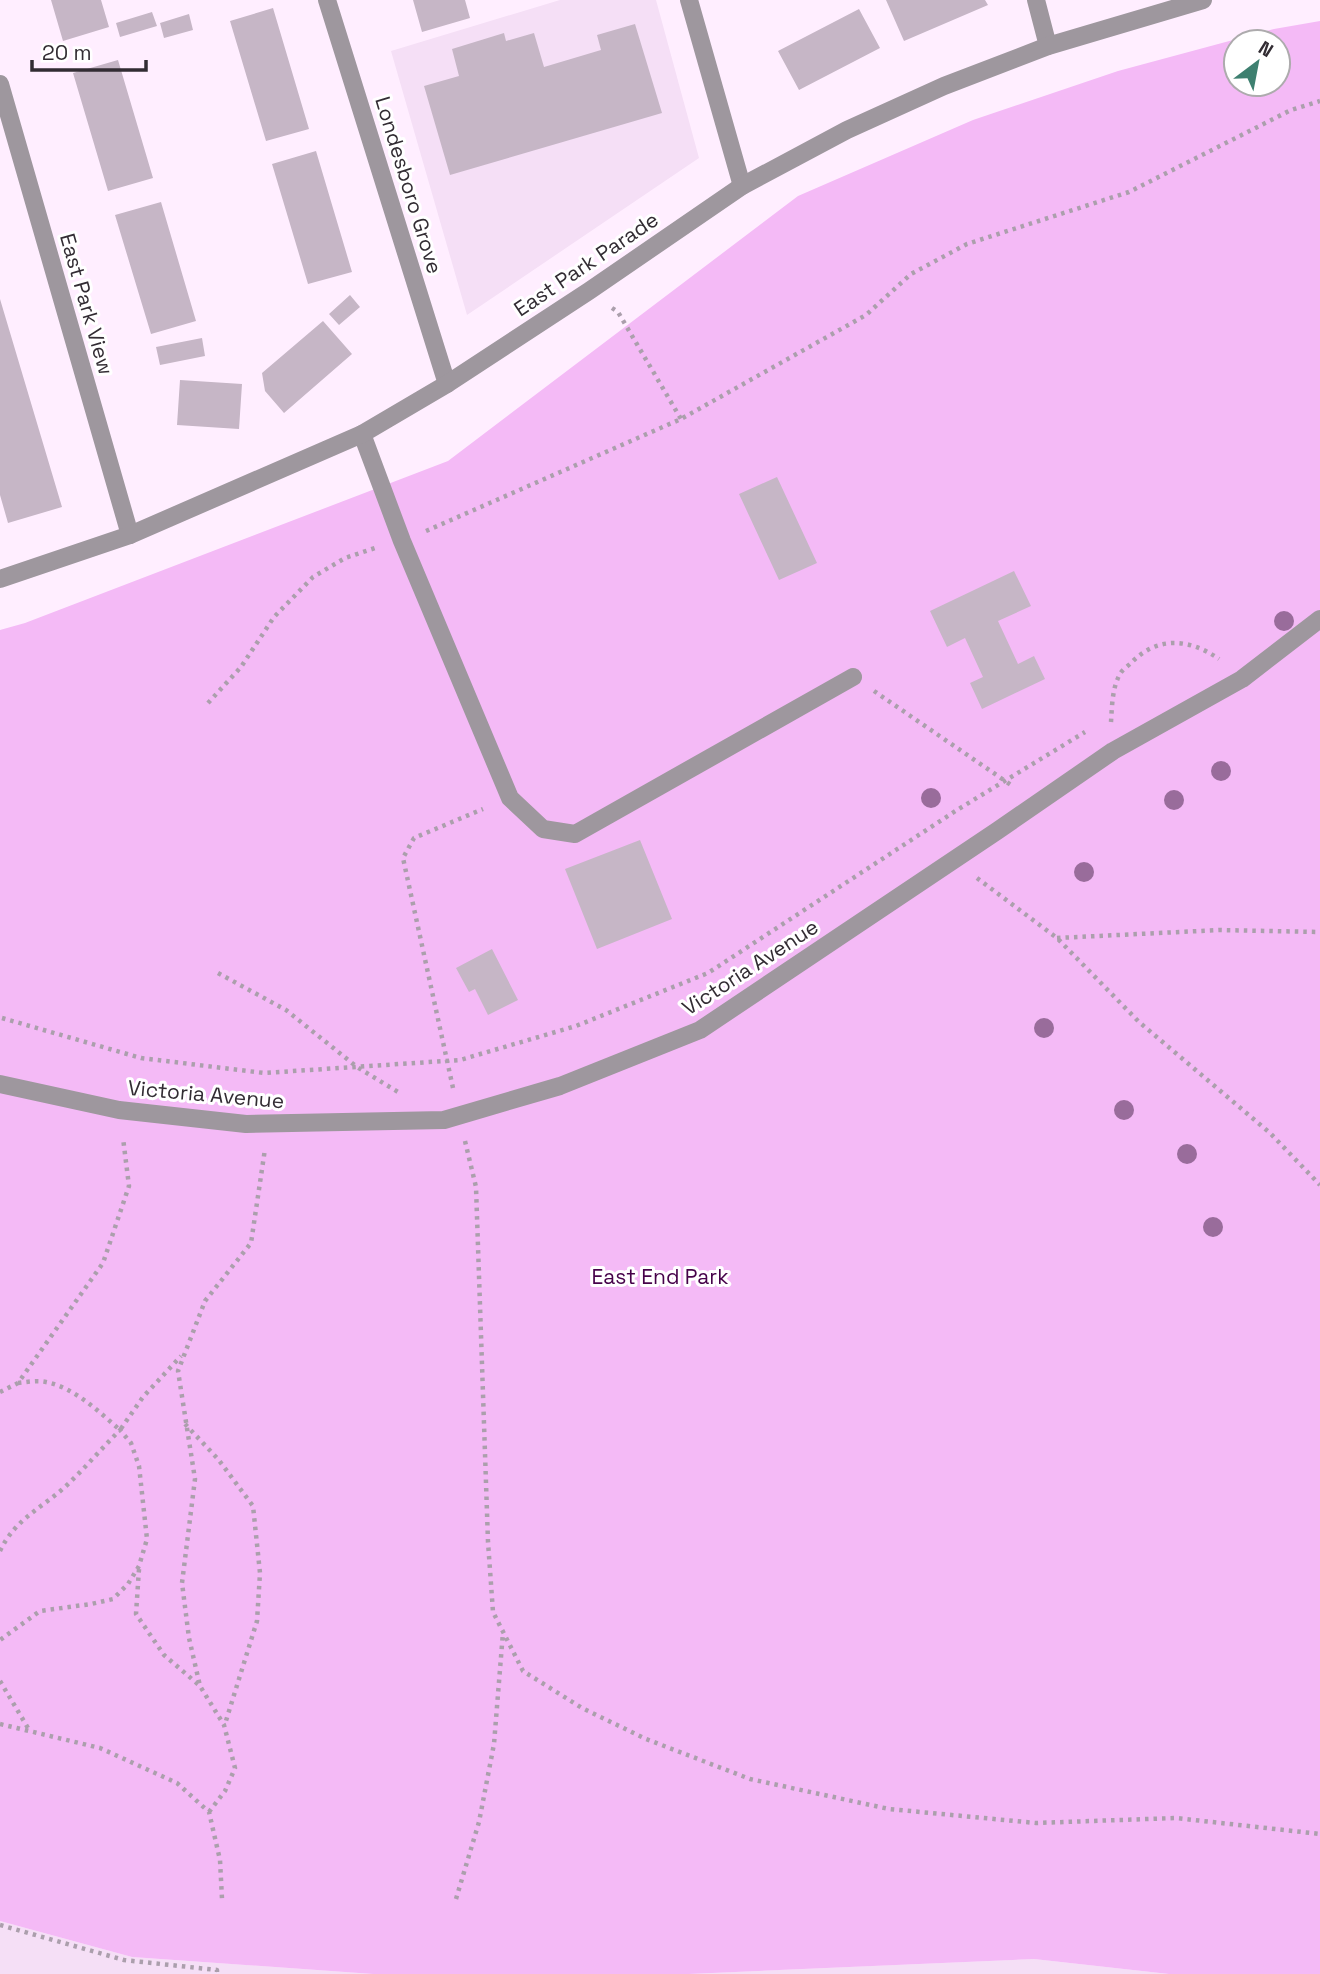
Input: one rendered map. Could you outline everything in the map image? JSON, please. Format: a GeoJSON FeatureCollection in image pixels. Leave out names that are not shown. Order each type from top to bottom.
{"type":"FeatureCollection","features":[{"type":"Feature","properties":{"kind":"street","name":"Londesboro Grove"},"geometry":{"type":"LineString","coordinates":[[327,0],[447,384]]}},
{"type":"Feature","properties":{"kind":"street"},"geometry":{"type":"LineString","coordinates":[[689,0],[741,186]]}},
{"type":"Feature","properties":{"kind":"street"},"geometry":{"type":"LineString","coordinates":[[1036,0],[1048,46]]}},
{"type":"Feature","properties":{"kind":"street","name":"East Park Parade"},"geometry":{"type":"LineString","coordinates":[[0,579],[130,535],[362,434],[447,384],[589,291],[741,186],[859,125],[944,86],[1048,46],[1203,0]]}},
{"type":"Feature","properties":{"kind":"street","name":"East Park View"},"geometry":{"type":"LineString","coordinates":[[0,84],[130,535]]}},
{"type":"Feature","properties":{"kind":"street"},"geometry":{"type":"LineString","coordinates":[[362,434],[402,541],[510,798],[543,829],[575,834],[853,677]]}},
{"type":"Feature","properties":{"kind":"street","name":"Victoria Avenue"},"geometry":{"type":"LineString","coordinates":[[0,1084],[120,1110],[246,1124],[444,1120],[560,1086],[700,1030],[1112,751],[1242,679],[1320,619]]}},
{"type":"Feature","properties":{"kind":"path"},"geometry":{"type":"LineString","coordinates":[[208,704],[241,667],[274,617],[313,577],[345,558],[402,541],[681,419],[866,315],[911,274],[967,244],[1129,192],[1291,110],[1320,101]]}},
{"type":"Feature","properties":{"kind":"path"},"geometry":{"type":"LineString","coordinates":[[589,291],[618,313],[681,419]]}},
{"type":"Feature","properties":{"kind":"path"},"geometry":{"type":"LineString","coordinates":[[1112,751],[1112,699],[1120,674],[1143,651],[1166,642],[1207,650],[1242,679]]}},
{"type":"Feature","properties":{"kind":"path"},"geometry":{"type":"LineString","coordinates":[[853,677],[1037,803]]}},
{"type":"Feature","properties":{"kind":"path"},"geometry":{"type":"LineString","coordinates":[[1100,723],[1111,722]]}},
{"type":"Feature","properties":{"kind":"path"},"geometry":{"type":"LineString","coordinates":[[2,1018],[141,1058],[264,1073],[460,1060],[576,1026],[708,973],[1088,730]]}},
{"type":"Feature","properties":{"kind":"path"},"geometry":{"type":"LineString","coordinates":[[510,798],[414,838],[403,858],[476,1187],[488,1542],[493,1612],[523,1671],[582,1708],[646,1739],[750,1779],[888,1809],[1036,1823],[1175,1818],[1320,1834]]}},
{"type":"Feature","properties":{"kind":"path"},"geometry":{"type":"LineString","coordinates":[[954,860],[1057,938],[1139,1022],[1270,1133],[1320,1185]]}},
{"type":"Feature","properties":{"kind":"path"},"geometry":{"type":"LineString","coordinates":[[1057,938],[1220,930],[1320,932]]}},
{"type":"Feature","properties":{"kind":"path"},"geometry":{"type":"LineString","coordinates":[[218,973],[286,1010],[357,1067],[401,1094]]}},
{"type":"Feature","properties":{"kind":"path"},"geometry":{"type":"LineString","coordinates":[[0,1392],[18,1382],[103,1263],[129,1186],[120,1110]]}},
{"type":"Feature","properties":{"kind":"path"},"geometry":{"type":"LineString","coordinates":[[200,1686],[189,1638],[182,1583],[195,1479],[177,1371],[205,1301],[251,1243],[268,1124]]}},
{"type":"Feature","properties":{"kind":"path"},"geometry":{"type":"LineString","coordinates":[[0,1551],[8,1535],[37,1507],[64,1488],[120,1430],[143,1397],[184,1353]]}},
{"type":"Feature","properties":{"kind":"path"},"geometry":{"type":"LineString","coordinates":[[18,1382],[45,1382],[89,1402],[131,1443],[139,1466],[147,1539],[139,1566],[136,1614],[164,1655],[200,1686],[224,1725],[234,1768],[225,1791],[209,1812]]}},
{"type":"Feature","properties":{"kind":"path"},"geometry":{"type":"LineString","coordinates":[[185,1423],[218,1459],[253,1506],[260,1573],[257,1621],[224,1725]]}},
{"type":"Feature","properties":{"kind":"path"},"geometry":{"type":"LineString","coordinates":[[0,1640],[40,1611],[113,1599],[128,1584],[139,1566]]}},
{"type":"Feature","properties":{"kind":"path"},"geometry":{"type":"LineString","coordinates":[[456,1899],[479,1822],[494,1745],[503,1632]]}},
{"type":"Feature","properties":{"kind":"path"},"geometry":{"type":"LineString","coordinates":[[0,1681],[28,1729]]}},
{"type":"Feature","properties":{"kind":"path"},"geometry":{"type":"LineString","coordinates":[[0,1724],[100,1748],[177,1783],[209,1812],[220,1860],[222,1899]]}},
{"type":"Feature","properties":{"kind":"path"},"geometry":{"type":"LineString","coordinates":[[0,1925],[124,1960],[218,1970],[217,1974]]}},
{"type":"Feature","properties":{"kind":"shaded area"},"geometry":{"type":"Polygon","coordinates":[[[560,0],[656,0],[699,158],[467,315],[391,51],[560,0]]]}},
{"type":"Feature","properties":{"kind":"shaded area"},"geometry":{"type":"Polygon","coordinates":[[[0,1921],[132,1957],[373,1974],[0,1974],[0,1921]]]}},
{"type":"Feature","properties":{"kind":"shaded area"},"geometry":{"type":"Polygon","coordinates":[[[1034,1959],[1169,1974],[689,1974],[1034,1959]]]}},
{"type":"Feature","properties":{"kind":"green space","name":"East End Park"},"geometry":{"type":"Polygon","coordinates":[[[1320,21],[1320,1974],[1169,1974],[1034,1959],[689,1974],[373,1974],[132,1957],[0,1921],[0,630],[25,623],[448,461],[798,196],[973,120],[1118,71],[1222,43],[1222,98],[1292,98],[1292,28],[1280,28],[1320,21]]]}},
{"type":"Feature","properties":{"kind":"building"},"geometry":{"type":"Polygon","coordinates":[[[51,0],[101,0],[109,27],[63,41],[51,0]]]}},
{"type":"Feature","properties":{"kind":"building"},"geometry":{"type":"Polygon","coordinates":[[[413,0],[465,0],[470,18],[422,32],[413,0]]]}},
{"type":"Feature","properties":{"kind":"building"},"geometry":{"type":"Polygon","coordinates":[[[886,0],[985,0],[988,5],[904,41],[886,0]]]}},
{"type":"Feature","properties":{"kind":"building"},"geometry":{"type":"Polygon","coordinates":[[[273,8],[309,129],[266,141],[230,21],[273,8]]]}},
{"type":"Feature","properties":{"kind":"building"},"geometry":{"type":"Polygon","coordinates":[[[859,9],[880,48],[799,90],[778,51],[859,9]]]}},
{"type":"Feature","properties":{"kind":"building"},"geometry":{"type":"Polygon","coordinates":[[[152,12],[157,26],[120,37],[116,23],[152,12]]]}},
{"type":"Feature","properties":{"kind":"building"},"geometry":{"type":"Polygon","coordinates":[[[189,14],[193,30],[164,38],[160,23],[189,14]]]}},
{"type":"Feature","properties":{"kind":"building"},"geometry":{"type":"Polygon","coordinates":[[[635,24],[662,113],[450,175],[424,86],[459,76],[452,49],[504,33],[506,41],[534,33],[544,67],[601,50],[597,35],[635,24]]]}},
{"type":"Feature","properties":{"kind":"building"},"geometry":{"type":"Polygon","coordinates":[[[118,60],[153,178],[108,191],[73,73],[118,60]]]}},
{"type":"Feature","properties":{"kind":"building"},"geometry":{"type":"Polygon","coordinates":[[[316,151],[352,272],[308,284],[272,164],[316,151]]]}},
{"type":"Feature","properties":{"kind":"building"},"geometry":{"type":"Polygon","coordinates":[[[161,202],[196,321],[151,334],[115,215],[161,202]]]}},
{"type":"Feature","properties":{"kind":"building"},"geometry":{"type":"Polygon","coordinates":[[[350,295],[360,307],[339,325],[329,314],[350,295]]]}},
{"type":"Feature","properties":{"kind":"building"},"geometry":{"type":"Polygon","coordinates":[[[0,299],[62,507],[8,523],[0,495],[0,299]]]}},
{"type":"Feature","properties":{"kind":"building"},"geometry":{"type":"Polygon","coordinates":[[[323,321],[352,354],[284,413],[265,391],[262,373],[323,321]]]}},
{"type":"Feature","properties":{"kind":"building"},"geometry":{"type":"Polygon","coordinates":[[[202,338],[205,356],[160,365],[156,347],[202,338]]]}},
{"type":"Feature","properties":{"kind":"building"},"geometry":{"type":"Polygon","coordinates":[[[180,380],[242,384],[239,429],[177,425],[180,380]]]}},
{"type":"Feature","properties":{"kind":"building"},"geometry":{"type":"Polygon","coordinates":[[[777,477],[817,563],[779,580],[739,494],[777,477]]]}},
{"type":"Feature","properties":{"kind":"building"},"geometry":{"type":"Polygon","coordinates":[[[1014,571],[1031,606],[998,621],[1018,664],[1034,656],[1045,679],[982,709],[970,683],[983,677],[965,638],[947,647],[930,611],[1014,571]]]}},
{"type":"Feature","properties":{"kind":"building"},"geometry":{"type":"Polygon","coordinates":[[[640,840],[672,919],[597,949],[565,869],[640,840]]]}},
{"type":"Feature","properties":{"kind":"building"},"geometry":{"type":"Polygon","coordinates":[[[492,949],[518,1000],[488,1015],[475,989],[469,992],[456,968],[492,949]]]}}]}
